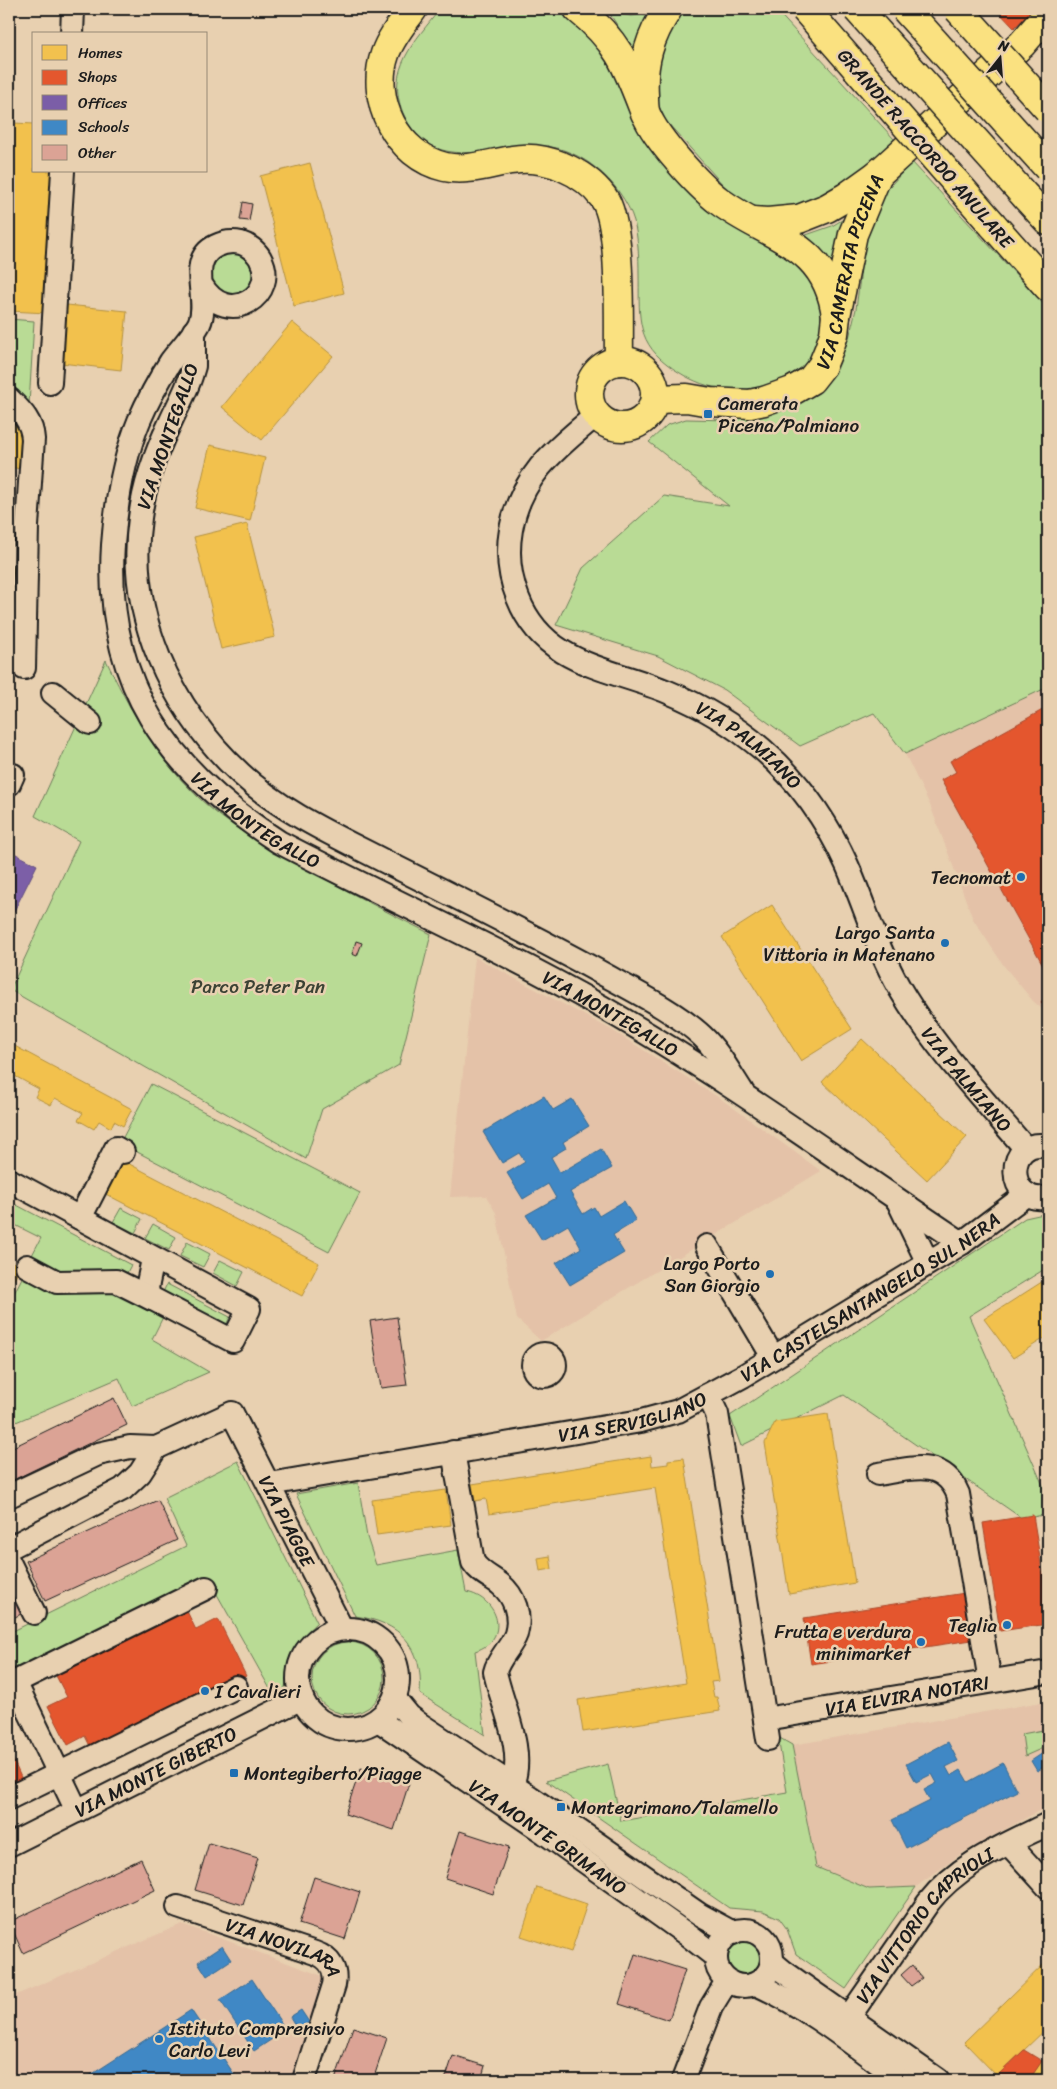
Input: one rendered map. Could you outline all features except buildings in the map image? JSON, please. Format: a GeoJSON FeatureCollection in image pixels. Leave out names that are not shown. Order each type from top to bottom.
{"type":"FeatureCollection","features":[{"type":"Feature","properties":{"kind":"main road"},"geometry":{"type":"LineString","coordinates":[[413,9],[393,36],[383,63],[381,89],[383,103],[393,127],[414,152],[437,165],[462,168],[518,159],[534,160],[565,168],[584,178],[596,188],[608,204],[615,230],[619,361]]}},
{"type":"Feature","properties":{"kind":"main road"},"geometry":{"type":"LineString","coordinates":[[578,9],[603,31],[617,48],[645,113],[668,147],[697,181],[720,202],[788,241],[810,258],[827,285],[833,300],[836,316]]}},
{"type":"Feature","properties":{"kind":"main road"},"geometry":{"type":"LineString","coordinates":[[645,113],[643,83],[645,59],[652,37],[668,9]]}},
{"type":"Feature","properties":{"kind":"main road","name":"GRANDE RACCORDO ANULARE"},"geometry":{"type":"LineString","coordinates":[[805,9],[1048,287]]}},
{"type":"Feature","properties":{"kind":"main road"},"geometry":{"type":"LineString","coordinates":[[857,9],[1048,221]]}},
{"type":"Feature","properties":{"kind":"main road"},"geometry":{"type":"LineString","coordinates":[[905,9],[1048,168]]}},
{"type":"Feature","properties":{"kind":"main road"},"geometry":{"type":"LineString","coordinates":[[958,9],[1048,109]]}},
{"type":"Feature","properties":{"kind":"main road","name":"VIA CAMERATA PICENA"},"geometry":{"type":"LineString","coordinates":[[655,399],[687,398],[710,402],[750,404],[798,389],[811,380],[822,366],[834,334],[853,234],[878,174],[1045,22]]}},
{"type":"Feature","properties":{"kind":"main road"},"geometry":{"type":"LineString","coordinates":[[751,220],[775,222],[813,215],[840,202],[878,174]]}},
{"type":"Feature","properties":{"kind":"main road"},"geometry":{"type":"LineString","coordinates":[[619,361],[630,362],[647,372],[652,381],[655,399],[646,417],[638,424],[627,428],[616,428],[605,424],[595,416],[589,406],[589,387],[593,377],[609,363],[619,361]]}},
{"type":"Feature","properties":{"kind":"street"},"geometry":{"type":"LineString","coordinates":[[72,32],[74,9]]}},
{"type":"Feature","properties":{"kind":"street"},"geometry":{"type":"LineString","coordinates":[[50,383],[63,172]]}},
{"type":"Feature","properties":{"kind":"street","name":"VIA MONTEGALLO"},"geometry":{"type":"LineString","coordinates":[[745,1096],[717,1053],[693,1028],[624,986],[309,821],[272,799],[242,775],[209,740],[182,702],[157,655],[145,620],[137,562],[139,529],[142,503],[153,467],[164,437],[192,376],[194,366],[197,327],[202,286],[199,275],[200,264],[213,247],[223,242],[234,241],[245,244],[254,250],[264,268],[261,288],[255,297],[246,303],[236,306],[197,327],[162,376],[139,422],[127,456],[114,527],[112,587],[121,648],[132,680],[152,721],[180,760],[213,792],[255,826],[293,849],[490,947],[619,1017],[745,1096],[962,1243]]}},
{"type":"Feature","properties":{"kind":"street"},"geometry":{"type":"LineString","coordinates":[[202,286],[207,295],[216,302],[226,306],[236,306]]}},
{"type":"Feature","properties":{"kind":"street"},"geometry":{"type":"LineString","coordinates":[[9,398],[28,419],[33,434],[27,526],[24,668]]}},
{"type":"Feature","properties":{"kind":"street","name":"VIA PALMIANO"},"geometry":{"type":"LineString","coordinates":[[595,416],[539,469],[522,494],[515,510],[510,534],[509,562],[516,594],[525,614],[542,635],[562,653],[582,662],[670,692],[702,708],[746,736],[785,772],[808,800],[837,845],[882,955],[906,999],[958,1068],[1026,1149]]}},
{"type":"Feature","properties":{"kind":"street"},"geometry":{"type":"LineString","coordinates":[[114,527],[139,529]]}},
{"type":"Feature","properties":{"kind":"street"},"geometry":{"type":"LineString","coordinates":[[53,693],[90,723]]}},
{"type":"Feature","properties":{"kind":"street"},"geometry":{"type":"LineString","coordinates":[[152,721],[182,702]]}},
{"type":"Feature","properties":{"kind":"street"},"geometry":{"type":"LineString","coordinates":[[293,849],[309,821]]}},
{"type":"Feature","properties":{"kind":"street"},"geometry":{"type":"LineString","coordinates":[[490,947],[503,921]]}},
{"type":"Feature","properties":{"kind":"street"},"geometry":{"type":"LineString","coordinates":[[1026,1149],[1034,1146],[1048,1146]]}},
{"type":"Feature","properties":{"kind":"street"},"geometry":{"type":"LineString","coordinates":[[80,1218],[116,1148],[123,1152]]}},
{"type":"Feature","properties":{"kind":"street","name":"VIA CASTELSANTANGELO SUL NERA"},"geometry":{"type":"LineString","coordinates":[[708,1395],[1038,1196],[1016,1181],[1016,1163],[1026,1149]]}},
{"type":"Feature","properties":{"kind":"street"},"geometry":{"type":"LineString","coordinates":[[9,1180],[249,1309],[233,1342],[116,1281],[57,1282],[28,1266]]}},
{"type":"Feature","properties":{"kind":"street","name":"VIA MONTEGALLO"},"geometry":{"type":"LineString","coordinates":[[897,1200],[928,1263]]}},
{"type":"Feature","properties":{"kind":"street"},"geometry":{"type":"LineString","coordinates":[[707,1246],[773,1357]]}},
{"type":"Feature","properties":{"kind":"street"},"geometry":{"type":"LineString","coordinates":[[152,1299],[147,1294],[147,1290],[154,1259]]}},
{"type":"Feature","properties":{"kind":"street","name":"VIA SERVIGLIANO"},"geometry":{"type":"LineString","coordinates":[[269,1484],[454,1459],[641,1421],[678,1411],[708,1395],[717,1414],[766,1729]]}},
{"type":"Feature","properties":{"kind":"street","name":"VIA PIAGGE"},"geometry":{"type":"LineString","coordinates":[[156,1448],[232,1413],[342,1629]]}},
{"type":"Feature","properties":{"kind":"street"},"geometry":{"type":"LineString","coordinates":[[9,1496],[104,1452],[130,1447],[156,1448]]}},
{"type":"Feature","properties":{"kind":"street"},"geometry":{"type":"LineString","coordinates":[[9,1548],[120,1491],[140,1473],[156,1448]]}},
{"type":"Feature","properties":{"kind":"street"},"geometry":{"type":"LineString","coordinates":[[508,1457],[454,1459],[473,1562],[483,1573],[502,1586],[513,1600],[517,1610],[516,1634],[507,1652],[498,1663],[495,1672],[517,1758],[512,1785]]}},
{"type":"Feature","properties":{"kind":"street"},"geometry":{"type":"LineString","coordinates":[[878,1474],[924,1468],[944,1475],[955,1486],[958,1494],[990,1681]]}},
{"type":"Feature","properties":{"kind":"street"},"geometry":{"type":"LineString","coordinates":[[9,1562],[34,1613]]}},
{"type":"Feature","properties":{"kind":"street"},"geometry":{"type":"LineString","coordinates":[[77,1811],[12,1683],[206,1588]]}},
{"type":"Feature","properties":{"kind":"street"},"geometry":{"type":"LineString","coordinates":[[342,1629],[360,1630],[371,1634],[389,1649],[398,1672],[398,1689],[389,1709],[378,1720],[354,1729],[331,1726],[311,1713],[302,1698],[298,1679],[305,1652],[322,1637],[342,1629]]}},
{"type":"Feature","properties":{"kind":"street","name":"VIA ELVIRA NOTARI"},"geometry":{"type":"LineString","coordinates":[[766,1729],[990,1681],[1048,1672]]}},
{"type":"Feature","properties":{"kind":"street"},"geometry":{"type":"LineString","coordinates":[[9,1798],[236,1687]]}},
{"type":"Feature","properties":{"kind":"street","name":"VIA MONTE GIBERTO"},"geometry":{"type":"LineString","coordinates":[[9,1845],[302,1698]]}},
{"type":"Feature","properties":{"kind":"street","name":"VIA MONTE GRIMANO"},"geometry":{"type":"LineString","coordinates":[[395,1699],[414,1719],[704,1918],[733,1932]]}},
{"type":"Feature","properties":{"kind":"street","name":"VIA MONTE GRIMANO"},"geometry":{"type":"LineString","coordinates":[[378,1720],[537,1828],[716,1957]]}},
{"type":"Feature","properties":{"kind":"street","name":"VIA VITTORIO CAPRIOLI"},"geometry":{"type":"LineString","coordinates":[[849,2017],[938,1891],[948,1881],[974,1863],[1048,1824]]}},
{"type":"Feature","properties":{"kind":"street","name":"VIA VITTORIO CAPRIOLI"},"geometry":{"type":"LineString","coordinates":[[1009,1844],[1048,1887]]}},
{"type":"Feature","properties":{"kind":"street","name":"VIA NOVILARA"},"geometry":{"type":"LineString","coordinates":[[178,1907],[315,1953],[324,1957],[332,1964],[335,1975],[334,1985],[304,2080]]}},
{"type":"Feature","properties":{"kind":"street"},"geometry":{"type":"LineString","coordinates":[[749,1931],[764,1938],[772,1953],[772,1962],[767,1975],[756,1984],[741,1986],[727,1981],[721,1974],[716,1957],[723,1940],[733,1932],[749,1931]]}},
{"type":"Feature","properties":{"kind":"street"},"geometry":{"type":"LineString","coordinates":[[772,1962],[938,2080]]}},
{"type":"Feature","properties":{"kind":"street"},"geometry":{"type":"LineString","coordinates":[[683,2080],[711,2006],[727,1981]]}},
{"type":"Feature","properties":{"kind":"street"},"geometry":{"type":"LineString","coordinates":[[756,1984],[806,2012],[901,2080]]}},
{"type":"Feature","properties":{"kind":"shaded area"},"geometry":{"type":"Polygon","coordinates":[[[1048,687],[1048,1014],[1033,1001],[1004,966],[973,919],[930,805],[905,754],[1048,687]]]}},
{"type":"Feature","properties":{"kind":"shaded area"},"geometry":{"type":"Polygon","coordinates":[[[475,957],[610,1029],[721,1099],[821,1171],[541,1341],[517,1319],[496,1213],[486,1196],[450,1197],[475,957]]]}},
{"type":"Feature","properties":{"kind":"shaded area"},"geometry":{"type":"Polygon","coordinates":[[[1048,1701],[1048,1806],[962,1853],[916,1887],[869,1889],[816,1867],[792,1745],[1048,1701]]]}},
{"type":"Feature","properties":{"kind":"shaded area","name":"Istituto Comprensivo Carlo Levi"},"geometry":{"type":"Polygon","coordinates":[[[182,1924],[328,1978],[296,2080],[9,2080],[9,1998],[182,1924]]]}},
{"type":"Feature","properties":{"kind":"green space"},"geometry":{"type":"Polygon","coordinates":[[[440,9],[560,9],[589,33],[607,55],[622,89],[630,100],[786,248],[801,264],[820,291],[824,301],[821,328],[814,351],[808,360],[791,375],[766,385],[752,388],[726,389],[702,384],[690,379],[667,364],[656,354],[644,334],[641,324],[638,254],[634,221],[624,200],[603,174],[579,157],[551,147],[524,147],[465,153],[446,151],[430,145],[415,133],[403,113],[398,97],[400,70],[405,57],[440,9]]]}},
{"type":"Feature","properties":{"kind":"green space"},"geometry":{"type":"Polygon","coordinates":[[[685,9],[775,9],[894,139],[853,179],[807,208],[760,211],[733,196],[666,121],[656,100],[653,75],[674,20],[685,9]]]}},
{"type":"Feature","properties":{"kind":"green space"},"geometry":{"type":"Polygon","coordinates":[[[608,11],[631,16],[658,13],[635,62],[630,45],[608,11]]]}},
{"type":"Feature","properties":{"kind":"green space"},"geometry":{"type":"Polygon","coordinates":[[[912,162],[1048,309],[1048,687],[905,754],[874,713],[800,746],[724,690],[658,656],[556,625],[583,568],[664,496],[729,506],[649,442],[667,425],[686,419],[730,420],[766,412],[829,373],[841,357],[849,338],[856,309],[860,278],[862,234],[879,198],[912,162]]]}},
{"type":"Feature","properties":{"kind":"green space"},"geometry":{"type":"Polygon","coordinates":[[[847,217],[838,273],[806,235],[832,226],[847,217]]]}},
{"type":"Feature","properties":{"kind":"green space"},"geometry":{"type":"Polygon","coordinates":[[[233,253],[248,259],[254,274],[248,289],[233,295],[218,289],[212,274],[218,259],[233,253]]]}},
{"type":"Feature","properties":{"kind":"green space"},"geometry":{"type":"Polygon","coordinates":[[[9,319],[34,321],[29,405],[9,383],[9,319]]]}},
{"type":"Feature","properties":{"kind":"green space","name":"Parco Peter Pan"},"geometry":{"type":"Polygon","coordinates":[[[106,660],[132,711],[152,743],[175,773],[214,811],[242,832],[272,850],[431,934],[399,1065],[322,1109],[306,1159],[10,990],[79,841],[35,816],[106,660]]]}},
{"type":"Feature","properties":{"kind":"green space"},"geometry":{"type":"Polygon","coordinates":[[[151,1084],[360,1193],[329,1252],[120,1143],[151,1084]]]}},
{"type":"Feature","properties":{"kind":"green space"},"geometry":{"type":"Polygon","coordinates":[[[9,1201],[131,1265],[123,1280],[61,1275],[30,1259],[41,1238],[9,1222],[9,1201]]]}},
{"type":"Feature","properties":{"kind":"green space"},"geometry":{"type":"Polygon","coordinates":[[[121,1208],[142,1219],[135,1233],[113,1222],[121,1208]]]}},
{"type":"Feature","properties":{"kind":"green space"},"geometry":{"type":"Polygon","coordinates":[[[1048,1213],[1048,1267],[969,1316],[1048,1497],[1048,1514],[1023,1519],[844,1395],[741,1446],[730,1416],[1025,1218],[1048,1213]]]}},
{"type":"Feature","properties":{"kind":"green space"},"geometry":{"type":"Polygon","coordinates":[[[153,1224],[176,1237],[169,1250],[145,1238],[153,1224]]]}},
{"type":"Feature","properties":{"kind":"green space"},"geometry":{"type":"Polygon","coordinates":[[[187,1242],[210,1254],[203,1267],[180,1256],[187,1242]]]}},
{"type":"Feature","properties":{"kind":"green space"},"geometry":{"type":"Polygon","coordinates":[[[220,1260],[244,1272],[237,1286],[213,1273],[220,1260]]]}},
{"type":"Feature","properties":{"kind":"green space"},"geometry":{"type":"Polygon","coordinates":[[[24,1274],[113,1289],[164,1315],[152,1339],[209,1372],[132,1406],[119,1378],[9,1425],[9,1303],[24,1274]]]}},
{"type":"Feature","properties":{"kind":"green space"},"geometry":{"type":"Polygon","coordinates":[[[167,1284],[230,1317],[225,1327],[162,1294],[167,1284]]]}},
{"type":"Feature","properties":{"kind":"green space"},"geometry":{"type":"Polygon","coordinates":[[[238,1461],[317,1622],[303,1636],[290,1658],[285,1687],[281,1694],[274,1696],[209,1580],[9,1675],[9,1633],[186,1546],[164,1498],[238,1461]]]}},
{"type":"Feature","properties":{"kind":"green space"},"geometry":{"type":"Polygon","coordinates":[[[358,1483],[367,1537],[376,1565],[458,1550],[466,1592],[486,1602],[493,1610],[497,1629],[493,1638],[486,1646],[475,1651],[485,1735],[420,1694],[418,1662],[406,1639],[385,1624],[355,1616],[296,1494],[358,1483]]]}},
{"type":"Feature","properties":{"kind":"green space"},"geometry":{"type":"Polygon","coordinates":[[[348,1642],[368,1648],[378,1658],[384,1678],[378,1698],[368,1708],[348,1714],[328,1708],[318,1698],[312,1678],[318,1658],[328,1648],[348,1642]]]}},
{"type":"Feature","properties":{"kind":"green space"},"geometry":{"type":"Polygon","coordinates":[[[1048,1729],[1048,1757],[1043,1748],[1025,1756],[1022,1734],[1048,1729]]]}},
{"type":"Feature","properties":{"kind":"green space"},"geometry":{"type":"Polygon","coordinates":[[[778,1737],[792,1745],[816,1867],[869,1889],[916,1887],[846,1989],[796,1954],[787,1929],[779,1918],[763,1911],[729,1908],[546,1781],[608,1764],[621,1821],[787,1792],[778,1737]]]}},
{"type":"Feature","properties":{"kind":"green space"},"geometry":{"type":"Polygon","coordinates":[[[744,1942],[750,1943],[755,1947],[759,1952],[759,1964],[755,1969],[750,1973],[744,1974],[738,1973],[733,1969],[729,1964],[728,1958],[729,1952],[733,1947],[738,1943],[744,1942]]]}},
{"type":"Feature","properties":{"kind":"place","name":"Camerata Picena/Palmiano"},"geometry":{"type":"Point","coordinates":[708,414]}},
{"type":"Feature","properties":{"kind":"place","name":"Tecnomat"},"geometry":{"type":"Point","coordinates":[1021,877]}},
{"type":"Feature","properties":{"kind":"place","name":"Largo Santa Vittoria in Matenano"},"geometry":{"type":"Point","coordinates":[945,943]}},
{"type":"Feature","properties":{"kind":"place","name":"Largo Porto San Giorgio"},"geometry":{"type":"Point","coordinates":[770,1274]}},
{"type":"Feature","properties":{"kind":"place","name":"Teglia"},"geometry":{"type":"Point","coordinates":[1007,1625]}},
{"type":"Feature","properties":{"kind":"place","name":"Frutta e verdura minimarket"},"geometry":{"type":"Point","coordinates":[921,1642]}},
{"type":"Feature","properties":{"kind":"place","name":"I Cavalieri"},"geometry":{"type":"Point","coordinates":[205,1691]}},
{"type":"Feature","properties":{"kind":"place","name":"Montegiberto/Piagge"},"geometry":{"type":"Point","coordinates":[234,1773]}},
{"type":"Feature","properties":{"kind":"place","name":"Montegrimano/Talamello"},"geometry":{"type":"Point","coordinates":[561,1807]}},
{"type":"Feature","properties":{"kind":"place","name":"Istituto Comprensivo Carlo Levi"},"geometry":{"type":"Point","coordinates":[159,2039]}}]}
